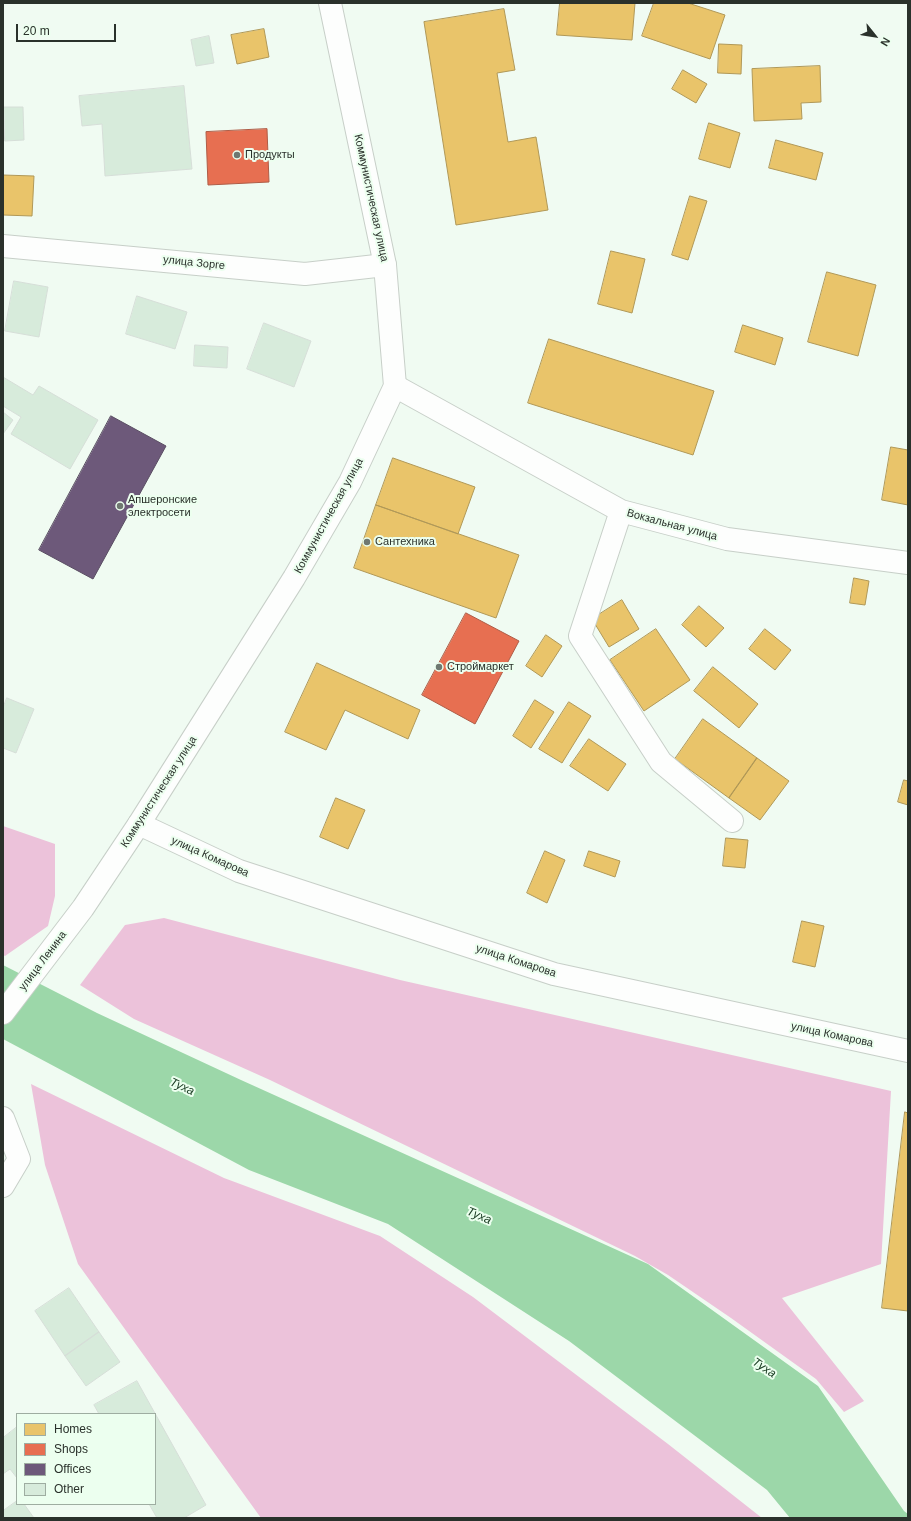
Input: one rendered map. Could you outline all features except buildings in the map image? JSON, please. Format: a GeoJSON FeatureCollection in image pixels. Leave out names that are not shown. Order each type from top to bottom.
{"type":"FeatureCollection","features":[{"type":"Feature","properties":{"kind":"street","name":"Коммунистическая улица"},"geometry":{"type":"LineString","coordinates":[[83,908],[139,824],[294,578],[346,489],[395,386],[385,265],[330,3]]}},
{"type":"Feature","properties":{"kind":"street","name":"улица Зорге"},"geometry":{"type":"LineString","coordinates":[[3,246],[305,274],[385,265]]}},
{"type":"Feature","properties":{"kind":"street","name":"Вокзальная улица"},"geometry":{"type":"LineString","coordinates":[[395,386],[621,511],[727,539],[908,562]]}},
{"type":"Feature","properties":{"kind":"street"},"geometry":{"type":"LineString","coordinates":[[621,511],[580,636],[661,762],[732,821]]}},
{"type":"Feature","properties":{"kind":"street","name":"улица Комарова"},"geometry":{"type":"LineString","coordinates":[[139,824],[239,871],[554,974],[908,1052]]}},
{"type":"Feature","properties":{"kind":"street","name":"улица Ленина"},"geometry":{"type":"LineString","coordinates":[[3,1013],[83,908]]}},
{"type":"Feature","properties":{"kind":"street"},"geometry":{"type":"LineString","coordinates":[[3,1118],[19,1159],[3,1186]]}},
{"type":"Feature","properties":{"kind":"shaded area"},"geometry":{"type":"Polygon","coordinates":[[[3,826],[55,844],[55,896],[48,926],[5,956],[3,955],[3,826]]]}},
{"type":"Feature","properties":{"kind":"shaded area"},"geometry":{"type":"Polygon","coordinates":[[[164,918],[400,980],[891,1091],[881,1264],[782,1298],[864,1401],[844,1412],[816,1379],[668,1275],[635,1256],[270,1080],[134,1019],[80,985],[125,925],[164,918]]]}},
{"type":"Feature","properties":{"kind":"shaded area"},"geometry":{"type":"Polygon","coordinates":[[[31,1084],[224,1178],[380,1236],[473,1297],[668,1444],[762,1518],[261,1518],[78,1264],[45,1165],[31,1084]]]}},
{"type":"Feature","properties":{"kind":"water","name":"Туха"},"geometry":{"type":"Polygon","coordinates":[[[3,965],[97,1013],[241,1080],[648,1264],[818,1386],[904,1511],[908,1514],[908,1518],[790,1518],[767,1490],[569,1341],[388,1224],[249,1170],[3,1039],[3,965]]]}},
{"type":"Feature","properties":{"kind":"place","name":"Продукты"},"geometry":{"type":"Point","coordinates":[237,155]}},
{"type":"Feature","properties":{"kind":"place","name":"Апшеронские электросети"},"geometry":{"type":"Point","coordinates":[120,506]}},
{"type":"Feature","properties":{"kind":"place","name":"Сантехника"},"geometry":{"type":"Point","coordinates":[367,542]}},
{"type":"Feature","properties":{"kind":"place","name":"Строймаркет"},"geometry":{"type":"Point","coordinates":[439,667]}}]}
